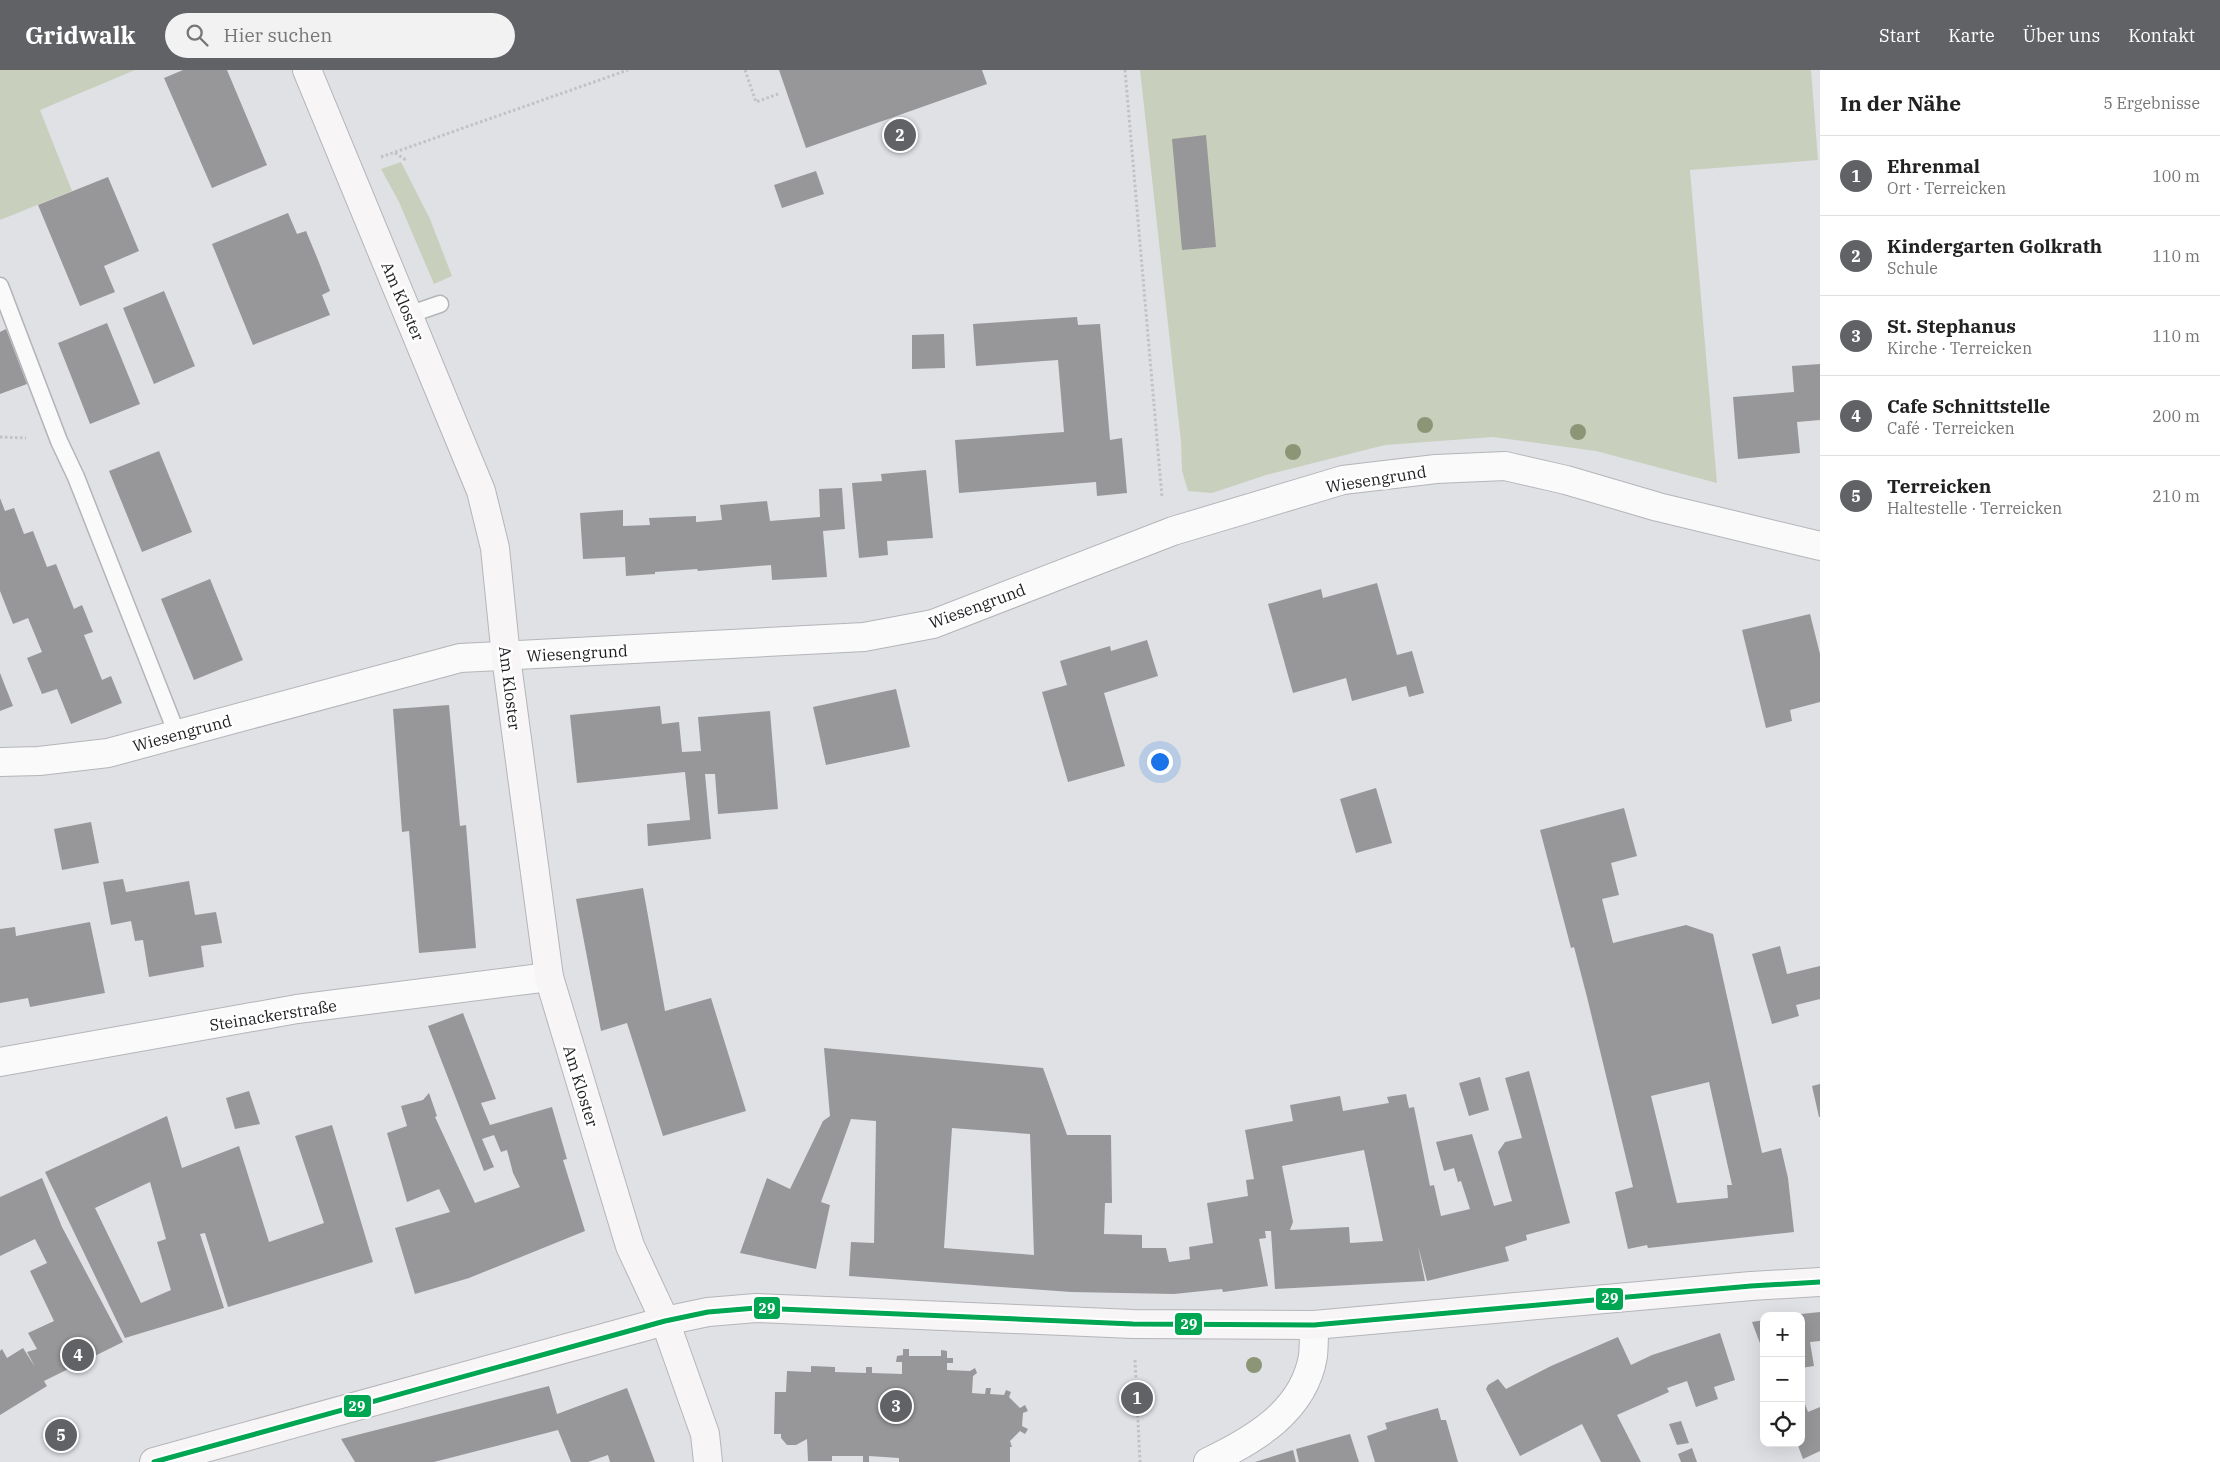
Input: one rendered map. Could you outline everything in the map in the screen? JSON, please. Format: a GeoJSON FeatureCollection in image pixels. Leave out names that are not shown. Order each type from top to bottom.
{"type":"FeatureCollection","features":[{"type":"Feature","properties":{"kind":"main road","name":"Am Kloster"},"geometry":{"type":"LineString","coordinates":[[307,70],[481,491],[495,548],[506,657],[548,977],[630,1246],[665,1321],[705,1434],[708,1462]]}},
{"type":"Feature","properties":{"kind":"main road"},"geometry":{"type":"LineString","coordinates":[[154,1462],[665,1321],[708,1312],[756,1308],[1133,1324],[1314,1325],[1751,1286],[1820,1282]]}},
{"type":"Feature","properties":{"kind":"street","name":"Wiesengrund"},"geometry":{"type":"LineString","coordinates":[[0,762],[39,761],[108,754],[460,658],[873,636],[933,624],[1173,531],[1343,480],[1436,469],[1504,466],[1566,480],[1658,507],[1820,546]]}},
{"type":"Feature","properties":{"kind":"street","name":"Steinackerstraße"},"geometry":{"type":"LineString","coordinates":[[0,1062],[297,1009],[548,977]]}},
{"type":"Feature","properties":{"kind":"street"},"geometry":{"type":"LineString","coordinates":[[1208,1462],[1241,1445],[1288,1410],[1304,1384],[1313,1357],[1314,1325]]}},
{"type":"Feature","properties":{"kind":"lane"},"geometry":{"type":"LineString","coordinates":[[0,286],[59,441],[76,477],[177,734]]}},
{"type":"Feature","properties":{"kind":"lane"},"geometry":{"type":"LineString","coordinates":[[408,315],[440,304]]}},
{"type":"Feature","properties":{"kind":"path"},"geometry":{"type":"LineString","coordinates":[[348,169],[628,70]]}},
{"type":"Feature","properties":{"kind":"path"},"geometry":{"type":"LineString","coordinates":[[746,70],[756,102],[778,94]]}},
{"type":"Feature","properties":{"kind":"path"},"geometry":{"type":"LineString","coordinates":[[1125,70],[1161,495],[1173,531]]}},
{"type":"Feature","properties":{"kind":"path"},"geometry":{"type":"LineString","coordinates":[[394,153],[406,160]]}},
{"type":"Feature","properties":{"kind":"path"},"geometry":{"type":"LineString","coordinates":[[1133,1324],[1140,1462]]}},
{"type":"Feature","properties":{"kind":"green space"},"geometry":{"type":"Polygon","coordinates":[[[0,70],[135,70],[40,110],[72,191],[0,220],[0,70]]]}},
{"type":"Feature","properties":{"kind":"green space"},"geometry":{"type":"Polygon","coordinates":[[[1140,70],[1811,70],[1818,160],[1690,170],[1717,483],[1596,451],[1493,437],[1385,445],[1266,475],[1212,493],[1188,491],[1182,471],[1181,442],[1140,70]]]}},
{"type":"Feature","properties":{"kind":"green space"},"geometry":{"type":"Polygon","coordinates":[[[401,162],[430,219],[452,276],[434,284],[399,202],[381,169],[401,162]]]}},
{"type":"Feature","properties":{"kind":"building"},"geometry":{"type":"Polygon","coordinates":[[[183,70],[227,70],[267,165],[212,188],[164,78],[183,70]]]}},
{"type":"Feature","properties":{"kind":"building"},"geometry":{"type":"Polygon","coordinates":[[[779,70],[982,70],[987,84],[806,148],[779,70]]]}},
{"type":"Feature","properties":{"kind":"building"},"geometry":{"type":"Polygon","coordinates":[[[1206,135],[1216,247],[1182,250],[1172,139],[1206,135]]]}},
{"type":"Feature","properties":{"kind":"building"},"geometry":{"type":"Polygon","coordinates":[[[816,171],[824,194],[782,208],[774,185],[816,171]]]}},
{"type":"Feature","properties":{"kind":"building"},"geometry":{"type":"Polygon","coordinates":[[[108,177],[139,251],[104,266],[115,292],[80,306],[38,205],[108,177]]]}},
{"type":"Feature","properties":{"kind":"building"},"geometry":{"type":"Polygon","coordinates":[[[288,213],[297,234],[306,231],[318,260],[330,291],[322,295],[330,315],[253,345],[212,244],[288,213]]]}},
{"type":"Feature","properties":{"kind":"building"},"geometry":{"type":"Polygon","coordinates":[[[164,291],[195,366],[154,384],[123,308],[164,291]]]}},
{"type":"Feature","properties":{"kind":"building"},"geometry":{"type":"Polygon","coordinates":[[[1077,317],[1078,325],[1100,324],[1110,440],[1122,438],[1127,493],[1097,496],[1096,482],[959,493],[955,440],[1064,432],[1058,360],[976,366],[973,324],[1077,317]]]}},
{"type":"Feature","properties":{"kind":"building"},"geometry":{"type":"Polygon","coordinates":[[[107,323],[140,404],[90,424],[58,343],[107,323]]]}},
{"type":"Feature","properties":{"kind":"building"},"geometry":{"type":"Polygon","coordinates":[[[6,329],[27,384],[0,394],[0,332],[6,329]]]}},
{"type":"Feature","properties":{"kind":"building"},"geometry":{"type":"Polygon","coordinates":[[[944,334],[945,368],[912,369],[912,335],[944,334]]]}},
{"type":"Feature","properties":{"kind":"building"},"geometry":{"type":"Polygon","coordinates":[[[1820,364],[1820,420],[1797,422],[1800,453],[1738,459],[1733,397],[1794,392],[1792,366],[1820,364]]]}},
{"type":"Feature","properties":{"kind":"building"},"geometry":{"type":"Polygon","coordinates":[[[159,451],[192,532],[142,552],[109,471],[159,451]]]}},
{"type":"Feature","properties":{"kind":"building"},"geometry":{"type":"Polygon","coordinates":[[[926,470],[933,538],[887,541],[888,555],[859,558],[852,483],[882,481],[881,474],[926,470]]]}},
{"type":"Feature","properties":{"kind":"building"},"geometry":{"type":"Polygon","coordinates":[[[842,488],[845,529],[823,531],[827,577],[772,580],[771,565],[698,571],[697,569],[655,572],[655,574],[626,576],[625,557],[583,559],[580,513],[623,510],[623,526],[650,525],[649,518],[696,516],[696,522],[722,520],[720,505],[767,501],[770,521],[820,517],[819,489],[842,488]]]}},
{"type":"Feature","properties":{"kind":"building"},"geometry":{"type":"Polygon","coordinates":[[[0,498],[5,511],[14,508],[24,534],[33,531],[47,567],[56,564],[74,609],[82,605],[93,632],[84,635],[102,680],[111,676],[122,703],[71,724],[57,689],[42,694],[27,658],[42,652],[28,618],[13,624],[0,591],[0,498]]]}},
{"type":"Feature","properties":{"kind":"building"},"geometry":{"type":"Polygon","coordinates":[[[210,579],[243,660],[194,680],[161,599],[210,579]]]}},
{"type":"Feature","properties":{"kind":"building"},"geometry":{"type":"Polygon","coordinates":[[[1377,583],[1397,655],[1412,651],[1424,693],[1409,697],[1406,686],[1352,701],[1346,678],[1293,693],[1268,604],[1321,589],[1323,598],[1377,583]]]}},
{"type":"Feature","properties":{"kind":"building"},"geometry":{"type":"Polygon","coordinates":[[[1810,614],[1820,654],[1820,702],[1790,710],[1792,721],[1766,728],[1742,630],[1810,614]]]}},
{"type":"Feature","properties":{"kind":"building"},"geometry":{"type":"Polygon","coordinates":[[[1147,640],[1158,676],[1104,693],[1125,766],[1068,782],[1042,692],[1067,685],[1060,661],[1110,646],[1111,651],[1147,640]]]}},
{"type":"Feature","properties":{"kind":"building"},"geometry":{"type":"Polygon","coordinates":[[[0,673],[13,706],[0,711],[0,673]]]}},
{"type":"Feature","properties":{"kind":"building"},"geometry":{"type":"Polygon","coordinates":[[[896,689],[910,747],[826,765],[813,707],[896,689]]]}},
{"type":"Feature","properties":{"kind":"building"},"geometry":{"type":"Polygon","coordinates":[[[449,705],[460,826],[466,825],[476,948],[419,953],[409,831],[402,832],[393,709],[449,705]]]}},
{"type":"Feature","properties":{"kind":"building"},"geometry":{"type":"Polygon","coordinates":[[[660,706],[662,724],[679,722],[682,752],[701,751],[698,717],[770,711],[778,809],[718,814],[715,774],[705,774],[711,839],[648,846],[647,824],[690,820],[685,772],[577,783],[570,715],[660,706]]]}},
{"type":"Feature","properties":{"kind":"building"},"geometry":{"type":"Polygon","coordinates":[[[1376,788],[1392,843],[1356,853],[1340,799],[1376,788]]]}},
{"type":"Feature","properties":{"kind":"building"},"geometry":{"type":"Polygon","coordinates":[[[1624,808],[1637,856],[1611,863],[1619,895],[1602,899],[1613,943],[1686,925],[1713,934],[1762,1153],[1781,1148],[1788,1178],[1794,1232],[1648,1248],[1647,1245],[1628,1249],[1615,1192],[1633,1187],[1574,947],[1571,948],[1540,830],[1624,808]],[[1709,1082],[1651,1096],[1677,1203],[1728,1198],[1727,1185],[1732,1185],[1709,1082]]]}},
{"type":"Feature","properties":{"kind":"building"},"geometry":{"type":"Polygon","coordinates":[[[91,822],[99,863],[62,870],[54,829],[91,822]]]}},
{"type":"Feature","properties":{"kind":"building"},"geometry":{"type":"Polygon","coordinates":[[[123,879],[126,892],[189,881],[195,915],[216,912],[222,943],[201,946],[204,967],[149,977],[143,940],[135,941],[131,921],[111,925],[103,882],[123,879]]]}},
{"type":"Feature","properties":{"kind":"building"},"geometry":{"type":"Polygon","coordinates":[[[643,888],[665,1011],[711,998],[746,1111],[663,1136],[627,1023],[601,1031],[576,899],[643,888]]]}},
{"type":"Feature","properties":{"kind":"building"},"geometry":{"type":"Polygon","coordinates":[[[90,922],[105,993],[30,1007],[28,998],[0,1003],[0,929],[15,927],[16,936],[90,922]]]}},
{"type":"Feature","properties":{"kind":"building"},"geometry":{"type":"Polygon","coordinates":[[[1780,946],[1787,974],[1820,966],[1820,999],[1796,1005],[1799,1016],[1772,1024],[1752,954],[1780,946]]]}},
{"type":"Feature","properties":{"kind":"building"},"geometry":{"type":"Polygon","coordinates":[[[463,1013],[496,1099],[481,1103],[490,1125],[552,1107],[567,1159],[563,1160],[585,1231],[469,1278],[415,1294],[395,1228],[450,1212],[439,1189],[407,1202],[387,1133],[407,1126],[401,1106],[423,1100],[429,1093],[437,1116],[435,1117],[475,1203],[520,1187],[513,1173],[507,1150],[501,1152],[494,1135],[482,1139],[494,1167],[484,1171],[428,1026],[463,1013]]]}},
{"type":"Feature","properties":{"kind":"building"},"geometry":{"type":"Polygon","coordinates":[[[824,1048],[1043,1068],[1067,1135],[1111,1135],[1112,1203],[1105,1203],[1104,1234],[1142,1235],[1142,1248],[1166,1248],[1169,1262],[1190,1259],[1189,1247],[1213,1243],[1207,1203],[1248,1196],[1246,1180],[1254,1179],[1245,1130],[1293,1121],[1290,1105],[1340,1096],[1343,1111],[1389,1103],[1387,1097],[1406,1094],[1409,1108],[1414,1107],[1430,1186],[1434,1185],[1441,1216],[1470,1209],[1461,1181],[1458,1182],[1454,1168],[1444,1171],[1436,1142],[1472,1134],[1494,1206],[1512,1201],[1498,1152],[1505,1142],[1522,1138],[1505,1078],[1529,1071],[1570,1223],[1526,1235],[1527,1240],[1505,1247],[1509,1261],[1427,1281],[1418,1246],[1425,1281],[1275,1289],[1271,1231],[1265,1231],[1266,1238],[1259,1239],[1268,1286],[1223,1292],[1222,1289],[1174,1294],[1071,1292],[849,1276],[851,1242],[874,1243],[876,1121],[851,1119],[821,1202],[830,1205],[816,1269],[740,1253],[767,1178],[790,1189],[823,1121],[830,1116],[824,1048]],[[952,1128],[944,1248],[1034,1255],[1030,1134],[952,1128]],[[1364,1150],[1282,1166],[1293,1222],[1290,1230],[1349,1227],[1350,1243],[1383,1241],[1364,1150]]]}},
{"type":"Feature","properties":{"kind":"building"},"geometry":{"type":"Polygon","coordinates":[[[1480,1077],[1489,1110],[1469,1116],[1459,1083],[1480,1077]]]}},
{"type":"Feature","properties":{"kind":"building"},"geometry":{"type":"Polygon","coordinates":[[[1820,1084],[1820,1117],[1819,1117],[1812,1086],[1820,1084]]]}},
{"type":"Feature","properties":{"kind":"building"},"geometry":{"type":"Polygon","coordinates":[[[249,1091],[260,1124],[235,1129],[226,1098],[249,1091]]]}},
{"type":"Feature","properties":{"kind":"building"},"geometry":{"type":"Polygon","coordinates":[[[167,1116],[182,1168],[239,1146],[269,1242],[324,1223],[295,1136],[332,1125],[373,1262],[228,1307],[205,1233],[200,1234],[224,1308],[125,1338],[45,1172],[167,1116]],[[150,1182],[95,1208],[141,1303],[171,1290],[157,1242],[166,1239],[150,1182]]]}},
{"type":"Feature","properties":{"kind":"building"},"geometry":{"type":"Polygon","coordinates":[[[42,1178],[62,1227],[123,1342],[44,1381],[47,1386],[0,1415],[0,1351],[2,1349],[7,1358],[23,1348],[35,1367],[27,1352],[37,1349],[28,1333],[54,1321],[30,1271],[47,1263],[35,1239],[0,1256],[0,1197],[42,1178]]]}},
{"type":"Feature","properties":{"kind":"building"},"geometry":{"type":"Polygon","coordinates":[[[1820,1312],[1820,1341],[1810,1342],[1814,1366],[1805,1367],[1805,1357],[1805,1314],[1820,1312]]]}},
{"type":"Feature","properties":{"kind":"building"},"geometry":{"type":"Polygon","coordinates":[[[1760,1321],[1760,1343],[1752,1322],[1760,1321]]]}},
{"type":"Feature","properties":{"kind":"building"},"geometry":{"type":"Polygon","coordinates":[[[1720,1333],[1735,1380],[1714,1387],[1718,1399],[1696,1407],[1687,1381],[1667,1388],[1669,1392],[1617,1415],[1641,1462],[1601,1462],[1582,1424],[1520,1456],[1486,1389],[1488,1385],[1498,1379],[1506,1389],[1551,1366],[1618,1337],[1631,1365],[1652,1355],[1720,1333]]]}},
{"type":"Feature","properties":{"kind":"building"},"geometry":{"type":"Polygon","coordinates":[[[903,1349],[909,1349],[909,1356],[941,1356],[941,1350],[947,1351],[947,1358],[953,1358],[953,1363],[947,1363],[947,1370],[970,1371],[975,1368],[977,1373],[973,1376],[972,1393],[985,1394],[986,1388],[991,1388],[990,1394],[1004,1395],[1006,1390],[1011,1392],[1009,1397],[1020,1408],[1025,1405],[1028,1411],[1023,1413],[1022,1426],[1028,1429],[1025,1434],[1020,1431],[1010,1441],[1012,1447],[1010,1447],[1010,1462],[899,1462],[899,1458],[869,1456],[869,1462],[863,1462],[863,1456],[832,1456],[832,1461],[808,1461],[807,1439],[796,1445],[787,1445],[781,1438],[781,1434],[774,1434],[775,1392],[786,1392],[787,1371],[811,1372],[811,1366],[835,1367],[835,1372],[866,1373],[866,1367],[872,1367],[872,1373],[902,1374],[902,1362],[896,1362],[897,1356],[903,1355],[903,1349]]]}},
{"type":"Feature","properties":{"kind":"building"},"geometry":{"type":"Polygon","coordinates":[[[549,1386],[557,1414],[627,1388],[655,1462],[610,1462],[608,1455],[588,1462],[571,1462],[558,1430],[434,1462],[355,1462],[341,1439],[549,1386]]]}},
{"type":"Feature","properties":{"kind":"building"},"geometry":{"type":"Polygon","coordinates":[[[1805,1404],[1808,1412],[1820,1407],[1820,1451],[1803,1459],[1798,1447],[1805,1447],[1805,1404]]]}},
{"type":"Feature","properties":{"kind":"building"},"geometry":{"type":"Polygon","coordinates":[[[1438,1408],[1441,1420],[1446,1420],[1458,1462],[1375,1462],[1367,1436],[1387,1429],[1385,1423],[1438,1408]]]}},
{"type":"Feature","properties":{"kind":"building"},"geometry":{"type":"Polygon","coordinates":[[[1681,1421],[1689,1443],[1677,1445],[1669,1424],[1681,1421]]]}},
{"type":"Feature","properties":{"kind":"building"},"geometry":{"type":"Polygon","coordinates":[[[1350,1434],[1359,1462],[1299,1462],[1296,1449],[1350,1434]]]}},
{"type":"Feature","properties":{"kind":"building"},"geometry":{"type":"Polygon","coordinates":[[[1692,1448],[1697,1462],[1681,1462],[1678,1454],[1692,1448]]]}},
{"type":"Feature","properties":{"kind":"building"},"geometry":{"type":"Polygon","coordinates":[[[1293,1450],[1296,1462],[1255,1462],[1293,1450]]]}},
{"type":"Feature","properties":{"kind":"transit line","name":"29"},"geometry":{"type":"LineString","coordinates":[[154,1462],[665,1321],[708,1312],[756,1308],[1133,1324],[1314,1325],[1751,1286],[1820,1282]]}},
{"type":"Feature","properties":{"kind":"place","name":"Kindergarten Golkrath"},"geometry":{"type":"Point","coordinates":[900,135]}},
{"type":"Feature","properties":{"kind":"place","name":"Cafe Schnittstelle"},"geometry":{"type":"Point","coordinates":[78,1355]}},
{"type":"Feature","properties":{"kind":"place","name":"Ehrenmal"},"geometry":{"type":"Point","coordinates":[1137,1398]}},
{"type":"Feature","properties":{"kind":"place","name":"St. Stephanus"},"geometry":{"type":"Point","coordinates":[896,1406]}},
{"type":"Feature","properties":{"kind":"place","name":"Terreicken"},"geometry":{"type":"Point","coordinates":[61,1435]}}]}
